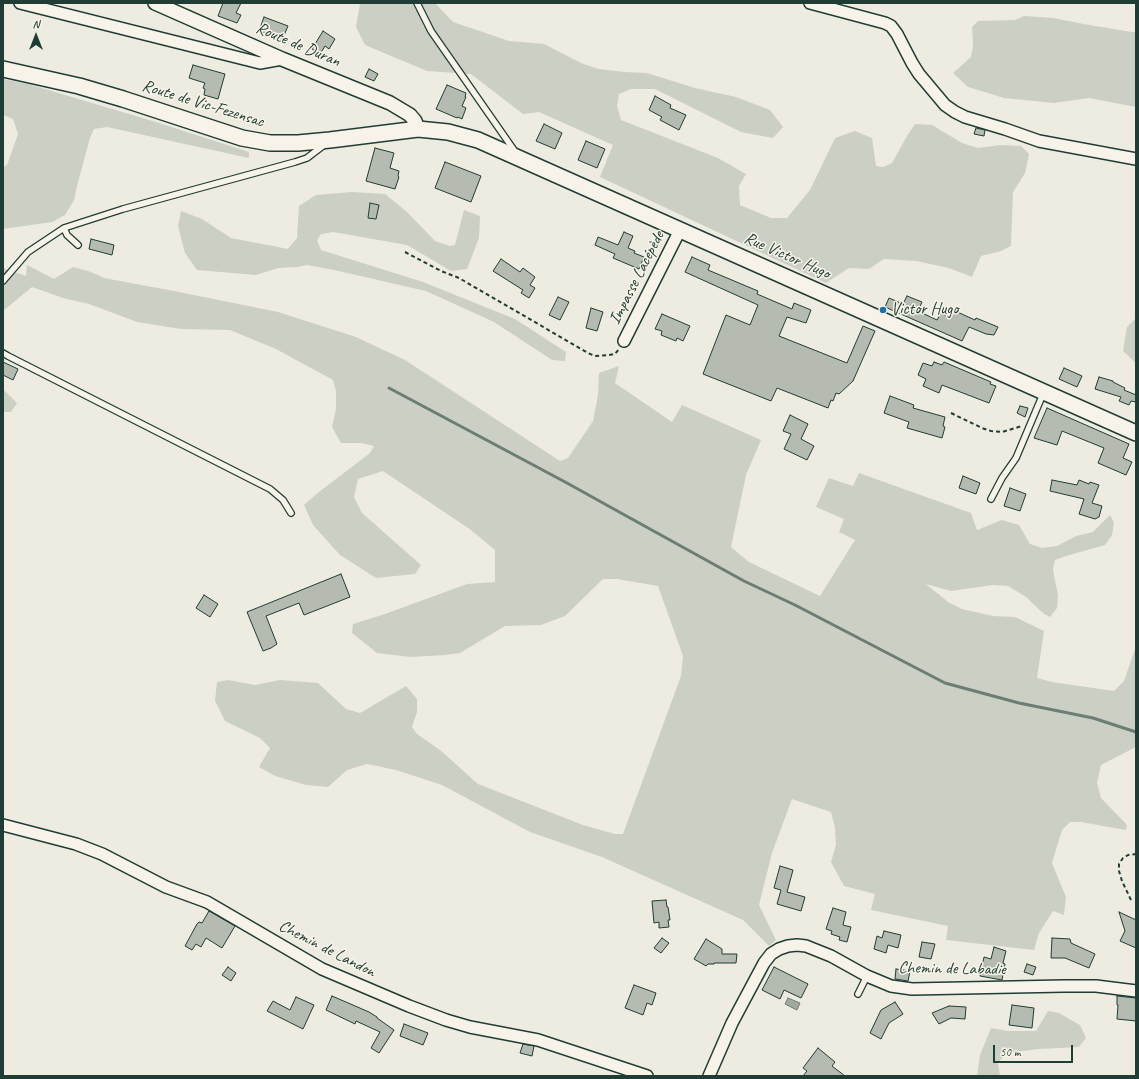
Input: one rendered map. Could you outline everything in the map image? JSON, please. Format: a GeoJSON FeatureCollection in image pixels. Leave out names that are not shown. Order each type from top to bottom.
{"type":"FeatureCollection","features":[{"type":"Feature","properties":{"kind":"main road","name":"Route de Vic-Fezensac"},"geometry":{"type":"LineString","coordinates":[[3,69],[87,88],[242,138],[270,143],[298,144],[418,129]]}},
{"type":"Feature","properties":{"kind":"main road","name":"Rue Victor Hugo"},"geometry":{"type":"LineString","coordinates":[[418,129],[448,132],[478,140],[1136,433]]}},
{"type":"Feature","properties":{"kind":"street"},"geometry":{"type":"LineString","coordinates":[[20,3],[260,63],[282,59]]}},
{"type":"Feature","properties":{"kind":"street","name":"Route de Duran"},"geometry":{"type":"LineString","coordinates":[[155,3],[282,59],[390,103],[410,115],[415,121],[418,129]]}},
{"type":"Feature","properties":{"kind":"street"},"geometry":{"type":"LineString","coordinates":[[810,3],[885,23],[891,26],[919,74],[945,105],[965,117],[1039,141],[1136,159]]}},
{"type":"Feature","properties":{"kind":"street","name":"Impasse Lacépède"},"geometry":{"type":"LineString","coordinates":[[624,341],[680,230]]}},
{"type":"Feature","properties":{"kind":"street","name":"Chemin de Landon"},"geometry":{"type":"LineString","coordinates":[[3,825],[76,844],[102,854],[166,887],[207,902],[322,969],[409,1006],[470,1027],[538,1040],[647,1076]]}},
{"type":"Feature","properties":{"kind":"street","name":"Chemin de Labadie"},"geometry":{"type":"LineString","coordinates":[[709,1076],[732,1023],[764,963],[771,954],[779,949],[793,945],[806,946],[831,956],[867,976],[891,986],[912,989],[1096,986],[1136,991]]}},
{"type":"Feature","properties":{"kind":"lane"},"geometry":{"type":"LineString","coordinates":[[417,3],[431,31],[521,160]]}},
{"type":"Feature","properties":{"kind":"lane"},"geometry":{"type":"LineString","coordinates":[[3,281],[28,252],[64,228],[123,209],[295,162],[307,158],[330,140]]}},
{"type":"Feature","properties":{"kind":"lane"},"geometry":{"type":"LineString","coordinates":[[64,228],[67,235],[78,244]]}},
{"type":"Feature","properties":{"kind":"lane"},"geometry":{"type":"LineString","coordinates":[[3,353],[270,488],[283,500],[291,513]]}},
{"type":"Feature","properties":{"kind":"lane"},"geometry":{"type":"LineString","coordinates":[[991,499],[1002,478],[1016,458],[1044,392]]}},
{"type":"Feature","properties":{"kind":"lane"},"geometry":{"type":"LineString","coordinates":[[858,994],[867,976]]}},
{"type":"Feature","properties":{"kind":"path"},"geometry":{"type":"LineString","coordinates":[[405,252],[441,271],[459,278],[595,356],[609,356],[615,354],[624,341]]}},
{"type":"Feature","properties":{"kind":"path"},"geometry":{"type":"LineString","coordinates":[[951,414],[982,428],[1002,432],[1031,423]]}},
{"type":"Feature","properties":{"kind":"path"},"geometry":{"type":"LineString","coordinates":[[1131,900],[1122,881],[1119,871],[1119,864],[1123,858],[1128,855],[1136,854]]}},
{"type":"Feature","properties":{"kind":"shaded area"},"geometry":{"type":"Polygon","coordinates":[[[360,3],[435,3],[453,22],[509,41],[544,44],[581,63],[598,69],[647,73],[695,88],[736,97],[770,110],[783,127],[773,138],[741,132],[655,89],[631,89],[619,94],[617,106],[621,120],[718,158],[746,174],[739,186],[740,205],[771,218],[787,218],[810,190],[835,138],[855,131],[872,138],[876,166],[883,167],[892,163],[915,124],[932,125],[962,143],[978,148],[1001,145],[1021,146],[1029,154],[1025,173],[1013,192],[1011,246],[1001,251],[981,256],[972,277],[949,268],[916,261],[884,259],[869,269],[849,268],[826,283],[600,177],[613,145],[539,112],[523,114],[471,74],[427,71],[365,45],[356,27],[360,3]]]}},
{"type":"Feature","properties":{"kind":"shaded area"},"geometry":{"type":"Polygon","coordinates":[[[1024,16],[1053,18],[1136,32],[1136,107],[1089,98],[1054,103],[1004,98],[968,87],[953,73],[971,57],[973,46],[972,27],[978,21],[1015,20],[1024,16]]]}},
{"type":"Feature","properties":{"kind":"shaded area"},"geometry":{"type":"Polygon","coordinates":[[[3,79],[28,84],[156,122],[249,152],[249,158],[107,127],[94,129],[90,138],[74,200],[65,215],[52,222],[3,229],[3,167],[7,165],[18,134],[13,119],[3,115],[3,79]]]}},
{"type":"Feature","properties":{"kind":"shaded area"},"geometry":{"type":"Polygon","coordinates":[[[352,192],[385,194],[406,211],[435,241],[450,246],[455,245],[464,210],[480,216],[479,238],[467,269],[451,271],[407,245],[333,232],[321,234],[317,240],[321,250],[423,282],[515,319],[566,352],[565,361],[552,360],[494,322],[426,291],[307,265],[278,268],[256,275],[197,270],[185,253],[178,226],[181,211],[202,219],[231,238],[288,249],[297,238],[299,206],[316,195],[352,192]]]}},
{"type":"Feature","properties":{"kind":"shaded area"},"geometry":{"type":"Polygon","coordinates":[[[27,265],[54,279],[73,267],[91,272],[104,278],[278,312],[356,337],[405,360],[560,461],[568,458],[593,421],[598,395],[599,373],[619,366],[615,383],[672,422],[682,405],[761,440],[746,475],[731,547],[749,562],[820,596],[855,540],[839,532],[844,519],[816,507],[829,478],[853,486],[859,473],[971,513],[977,530],[1002,520],[1019,525],[1030,544],[1042,548],[1057,546],[1076,536],[1093,532],[1110,515],[1114,523],[1112,535],[1105,545],[1055,560],[1053,570],[1058,595],[1057,608],[1050,617],[1044,614],[1026,597],[1008,586],[993,585],[951,591],[926,584],[948,602],[962,609],[993,616],[1015,617],[1044,631],[1037,678],[1052,682],[1114,691],[1124,681],[1136,646],[1136,746],[1101,765],[1097,783],[1101,798],[1127,825],[1126,830],[1081,822],[1070,822],[1062,830],[1052,863],[1066,897],[1064,915],[1053,911],[1039,933],[1034,950],[946,940],[948,926],[871,910],[875,894],[844,886],[831,862],[836,845],[835,828],[831,812],[792,799],[772,853],[759,905],[776,940],[769,946],[743,920],[602,857],[530,832],[442,785],[396,770],[367,764],[347,770],[328,787],[306,785],[275,776],[259,767],[270,748],[260,738],[225,721],[215,701],[217,682],[228,680],[255,685],[280,680],[318,683],[346,709],[360,713],[406,686],[417,699],[417,712],[412,727],[417,734],[440,750],[478,784],[583,825],[615,834],[623,834],[681,676],[683,656],[658,586],[617,579],[603,579],[565,616],[541,625],[505,626],[460,653],[410,657],[377,653],[352,633],[353,624],[467,584],[495,582],[495,550],[471,530],[383,471],[358,479],[354,497],[362,513],[421,565],[415,574],[376,578],[340,555],[313,525],[304,505],[370,453],[374,446],[361,443],[341,443],[332,427],[336,409],[336,391],[333,380],[276,349],[230,330],[181,329],[137,322],[89,304],[63,298],[32,287],[3,311],[3,268],[26,276],[27,265]]]}},
{"type":"Feature","properties":{"kind":"shaded area"},"geometry":{"type":"Polygon","coordinates":[[[1136,318],[1136,363],[1123,351],[1127,327],[1136,318]]]}},
{"type":"Feature","properties":{"kind":"shaded area"},"geometry":{"type":"Polygon","coordinates":[[[3,389],[17,403],[11,412],[3,412],[3,389]]]}},
{"type":"Feature","properties":{"kind":"shaded area"},"geometry":{"type":"Polygon","coordinates":[[[788,998],[800,1003],[797,1010],[785,1004],[788,998]]]}},
{"type":"Feature","properties":{"kind":"shaded area"},"geometry":{"type":"Polygon","coordinates":[[[1048,1011],[1059,1013],[1080,1025],[1086,1038],[1079,1047],[1039,1049],[1006,1053],[998,1063],[1000,1076],[977,1076],[980,1055],[991,1028],[1008,1031],[1036,1031],[1048,1011]]]}},
{"type":"Feature","properties":{"kind":"building"},"geometry":{"type":"Polygon","coordinates":[[[223,3],[241,3],[236,13],[241,15],[237,23],[218,16],[223,3]]]}},
{"type":"Feature","properties":{"kind":"building"},"geometry":{"type":"Polygon","coordinates":[[[264,17],[288,26],[282,40],[259,31],[264,17]]]}},
{"type":"Feature","properties":{"kind":"building"},"geometry":{"type":"Polygon","coordinates":[[[323,31],[335,39],[329,49],[325,46],[320,54],[312,49],[323,31]]]}},
{"type":"Feature","properties":{"kind":"building"},"geometry":{"type":"Polygon","coordinates":[[[193,65],[225,74],[218,99],[204,95],[205,89],[203,88],[205,83],[189,78],[193,65]]]}},
{"type":"Feature","properties":{"kind":"building"},"geometry":{"type":"Polygon","coordinates":[[[369,69],[378,74],[374,81],[365,77],[369,69]]]}},
{"type":"Feature","properties":{"kind":"building"},"geometry":{"type":"Polygon","coordinates":[[[447,85],[466,93],[462,106],[466,108],[462,119],[436,109],[447,85]]]}},
{"type":"Feature","properties":{"kind":"building"},"geometry":{"type":"Polygon","coordinates":[[[655,96],[671,105],[670,108],[686,115],[679,130],[660,120],[662,117],[649,110],[655,96]]]}},
{"type":"Feature","properties":{"kind":"building"},"geometry":{"type":"Polygon","coordinates":[[[544,124],[562,133],[555,149],[536,141],[544,124]]]}},
{"type":"Feature","properties":{"kind":"building"},"geometry":{"type":"Polygon","coordinates":[[[976,128],[985,130],[984,136],[974,134],[976,128]]]}},
{"type":"Feature","properties":{"kind":"building"},"geometry":{"type":"Polygon","coordinates":[[[586,141],[605,149],[597,168],[578,160],[586,141]]]}},
{"type":"Feature","properties":{"kind":"building"},"geometry":{"type":"Polygon","coordinates":[[[375,148],[394,153],[390,168],[399,171],[399,177],[395,189],[366,181],[375,148]]]}},
{"type":"Feature","properties":{"kind":"building"},"geometry":{"type":"Polygon","coordinates":[[[445,162],[481,176],[471,202],[435,188],[445,162]]]}},
{"type":"Feature","properties":{"kind":"building"},"geometry":{"type":"Polygon","coordinates":[[[370,203],[379,205],[376,219],[368,218],[370,203]]]}},
{"type":"Feature","properties":{"kind":"building"},"geometry":{"type":"Polygon","coordinates":[[[624,232],[633,236],[628,248],[635,251],[634,253],[644,257],[639,269],[613,258],[615,254],[595,245],[598,237],[618,245],[624,232]]]}},
{"type":"Feature","properties":{"kind":"building"},"geometry":{"type":"Polygon","coordinates":[[[91,239],[114,245],[112,255],[89,249],[91,239]]]}},
{"type":"Feature","properties":{"kind":"building"},"geometry":{"type":"Polygon","coordinates":[[[692,257],[710,265],[708,270],[758,291],[757,294],[792,309],[794,303],[811,310],[806,323],[787,317],[779,336],[847,363],[863,326],[875,331],[853,381],[839,394],[836,393],[828,408],[777,388],[771,401],[703,374],[726,315],[750,325],[758,305],[685,272],[692,257]]]}},
{"type":"Feature","properties":{"kind":"building"},"geometry":{"type":"Polygon","coordinates":[[[501,259],[520,272],[523,268],[535,277],[530,285],[535,288],[529,298],[521,293],[523,290],[493,271],[501,259]]]}},
{"type":"Feature","properties":{"kind":"building"},"geometry":{"type":"Polygon","coordinates":[[[907,296],[922,302],[918,311],[937,320],[941,313],[949,317],[953,310],[975,320],[976,318],[998,327],[994,335],[986,334],[969,327],[962,341],[885,307],[889,298],[903,304],[907,296]]]}},
{"type":"Feature","properties":{"kind":"building"},"geometry":{"type":"Polygon","coordinates":[[[558,297],[569,302],[560,320],[549,315],[558,297]]]}},
{"type":"Feature","properties":{"kind":"building"},"geometry":{"type":"Polygon","coordinates":[[[591,308],[603,312],[597,331],[586,328],[591,308]]]}},
{"type":"Feature","properties":{"kind":"building"},"geometry":{"type":"Polygon","coordinates":[[[662,314],[690,326],[683,341],[677,338],[676,341],[661,335],[662,331],[655,329],[662,314]]]}},
{"type":"Feature","properties":{"kind":"building"},"geometry":{"type":"Polygon","coordinates":[[[3,362],[18,369],[13,380],[3,375],[3,362]]]}},
{"type":"Feature","properties":{"kind":"building"},"geometry":{"type":"Polygon","coordinates":[[[934,362],[942,365],[944,362],[991,382],[990,384],[996,386],[989,403],[942,385],[939,393],[923,386],[926,379],[918,375],[923,363],[932,366],[934,362]]]}},
{"type":"Feature","properties":{"kind":"building"},"geometry":{"type":"Polygon","coordinates":[[[1064,368],[1082,376],[1077,387],[1059,379],[1064,368]]]}},
{"type":"Feature","properties":{"kind":"building"},"geometry":{"type":"Polygon","coordinates":[[[1099,377],[1113,381],[1125,388],[1124,390],[1136,395],[1136,402],[1131,401],[1129,405],[1119,401],[1121,397],[1095,389],[1099,377]]]}},
{"type":"Feature","properties":{"kind":"building"},"geometry":{"type":"Polygon","coordinates":[[[890,396],[914,405],[913,408],[945,417],[943,426],[945,427],[942,438],[907,428],[909,422],[884,413],[890,396]]]}},
{"type":"Feature","properties":{"kind":"building"},"geometry":{"type":"Polygon","coordinates":[[[1020,406],[1028,408],[1025,417],[1017,413],[1020,406]]]}},
{"type":"Feature","properties":{"kind":"building"},"geometry":{"type":"Polygon","coordinates":[[[1047,408],[1129,444],[1123,458],[1132,462],[1126,475],[1098,463],[1104,448],[1062,431],[1057,445],[1034,438],[1047,408]]]}},
{"type":"Feature","properties":{"kind":"building"},"geometry":{"type":"Polygon","coordinates":[[[790,415],[808,424],[801,439],[814,446],[807,460],[784,449],[791,434],[783,431],[790,415]]]}},
{"type":"Feature","properties":{"kind":"building"},"geometry":{"type":"Polygon","coordinates":[[[963,476],[980,483],[976,494],[959,488],[963,476]]]}},
{"type":"Feature","properties":{"kind":"building"},"geometry":{"type":"Polygon","coordinates":[[[1052,480],[1077,485],[1079,480],[1089,484],[1090,482],[1099,485],[1092,503],[1102,506],[1099,517],[1095,519],[1079,514],[1084,499],[1050,491],[1052,480]]]}},
{"type":"Feature","properties":{"kind":"building"},"geometry":{"type":"Polygon","coordinates":[[[1010,488],[1026,494],[1020,511],[1004,506],[1010,488]]]}},
{"type":"Feature","properties":{"kind":"building"},"geometry":{"type":"Polygon","coordinates":[[[341,574],[350,597],[304,615],[299,603],[266,616],[277,644],[263,651],[247,612],[341,574]]]}},
{"type":"Feature","properties":{"kind":"building"},"geometry":{"type":"Polygon","coordinates":[[[204,595],[218,604],[210,617],[196,608],[204,595]]]}},
{"type":"Feature","properties":{"kind":"building"},"geometry":{"type":"Polygon","coordinates":[[[780,866],[793,870],[787,892],[805,897],[801,911],[777,904],[781,890],[774,888],[780,866]]]}},
{"type":"Feature","properties":{"kind":"building"},"geometry":{"type":"Polygon","coordinates":[[[666,900],[670,920],[668,920],[669,927],[659,928],[659,922],[654,923],[652,901],[666,900]]]}},
{"type":"Feature","properties":{"kind":"building"},"geometry":{"type":"Polygon","coordinates":[[[833,908],[846,912],[843,925],[851,927],[847,942],[839,940],[840,937],[831,934],[832,931],[826,929],[833,908]]]}},
{"type":"Feature","properties":{"kind":"building"},"geometry":{"type":"Polygon","coordinates":[[[209,911],[235,926],[222,948],[206,938],[201,947],[196,944],[192,950],[185,946],[197,924],[199,922],[202,923],[209,911]]]}},
{"type":"Feature","properties":{"kind":"building"},"geometry":{"type":"Polygon","coordinates":[[[1119,912],[1136,920],[1136,948],[1120,941],[1125,931],[1119,912]]]}},
{"type":"Feature","properties":{"kind":"building"},"geometry":{"type":"Polygon","coordinates":[[[884,931],[901,935],[898,948],[888,945],[886,953],[874,949],[877,936],[882,938],[884,931]]]}},
{"type":"Feature","properties":{"kind":"building"},"geometry":{"type":"Polygon","coordinates":[[[662,938],[669,943],[661,953],[654,948],[662,938]]]}},
{"type":"Feature","properties":{"kind":"building"},"geometry":{"type":"Polygon","coordinates":[[[1052,938],[1070,939],[1071,943],[1095,954],[1089,968],[1065,958],[1051,958],[1052,938]]]}},
{"type":"Feature","properties":{"kind":"building"},"geometry":{"type":"Polygon","coordinates":[[[706,939],[722,949],[722,954],[737,954],[736,963],[714,963],[706,966],[694,959],[706,939]]]}},
{"type":"Feature","properties":{"kind":"building"},"geometry":{"type":"Polygon","coordinates":[[[922,942],[935,944],[931,959],[919,957],[922,942]]]}},
{"type":"Feature","properties":{"kind":"building"},"geometry":{"type":"Polygon","coordinates":[[[994,947],[1006,951],[1003,963],[1005,964],[1002,980],[980,976],[984,957],[991,959],[994,947]]]}},
{"type":"Feature","properties":{"kind":"building"},"geometry":{"type":"Polygon","coordinates":[[[1027,964],[1036,967],[1033,975],[1024,972],[1027,964]]]}},
{"type":"Feature","properties":{"kind":"building"},"geometry":{"type":"Polygon","coordinates":[[[228,967],[236,973],[231,981],[222,975],[228,967]]]}},
{"type":"Feature","properties":{"kind":"building"},"geometry":{"type":"Polygon","coordinates":[[[774,967],[808,984],[801,998],[784,990],[780,999],[762,990],[774,967]]]}},
{"type":"Feature","properties":{"kind":"building"},"geometry":{"type":"Polygon","coordinates":[[[896,969],[910,971],[908,981],[895,979],[896,969]]]}},
{"type":"Feature","properties":{"kind":"building"},"geometry":{"type":"Polygon","coordinates":[[[634,985],[656,993],[652,1005],[647,1003],[643,1015],[625,1008],[634,985]]]}},
{"type":"Feature","properties":{"kind":"building"},"geometry":{"type":"Polygon","coordinates":[[[332,996],[369,1012],[394,1030],[379,1053],[371,1048],[380,1032],[356,1021],[355,1024],[326,1010],[332,996]]]}},
{"type":"Feature","properties":{"kind":"building"},"geometry":{"type":"Polygon","coordinates":[[[1117,996],[1136,998],[1136,1021],[1117,1019],[1117,996]]]}},
{"type":"Feature","properties":{"kind":"building"},"geometry":{"type":"Polygon","coordinates":[[[296,997],[314,1005],[303,1029],[267,1011],[273,1001],[290,1010],[296,997]]]}},
{"type":"Feature","properties":{"kind":"building"},"geometry":{"type":"Polygon","coordinates":[[[895,1002],[903,1014],[889,1023],[881,1039],[870,1033],[881,1010],[895,1002]]]}},
{"type":"Feature","properties":{"kind":"building"},"geometry":{"type":"Polygon","coordinates":[[[1012,1005],[1034,1008],[1032,1028],[1009,1025],[1012,1005]]]}},
{"type":"Feature","properties":{"kind":"building"},"geometry":{"type":"Polygon","coordinates":[[[949,1006],[966,1007],[965,1019],[951,1018],[939,1024],[932,1013],[949,1006]]]}},
{"type":"Feature","properties":{"kind":"building"},"geometry":{"type":"Polygon","coordinates":[[[404,1024],[428,1033],[423,1045],[400,1036],[404,1024]]]}},
{"type":"Feature","properties":{"kind":"building"},"geometry":{"type":"Polygon","coordinates":[[[523,1044],[534,1046],[532,1056],[520,1053],[523,1044]]]}},
{"type":"Feature","properties":{"kind":"building"},"geometry":{"type":"Polygon","coordinates":[[[818,1048],[835,1062],[832,1066],[845,1076],[803,1076],[807,1071],[803,1068],[818,1048]]]}},
{"type":"Feature","properties":{"kind":"waterway"},"geometry":{"type":"LineString","coordinates":[[389,388],[567,483],[744,581],[795,605],[945,683],[1019,703],[1093,718],[1136,732]]}},
{"type":"Feature","properties":{"kind":"place","name":"Victor Hugo"},"geometry":{"type":"Point","coordinates":[883,310]}}]}
